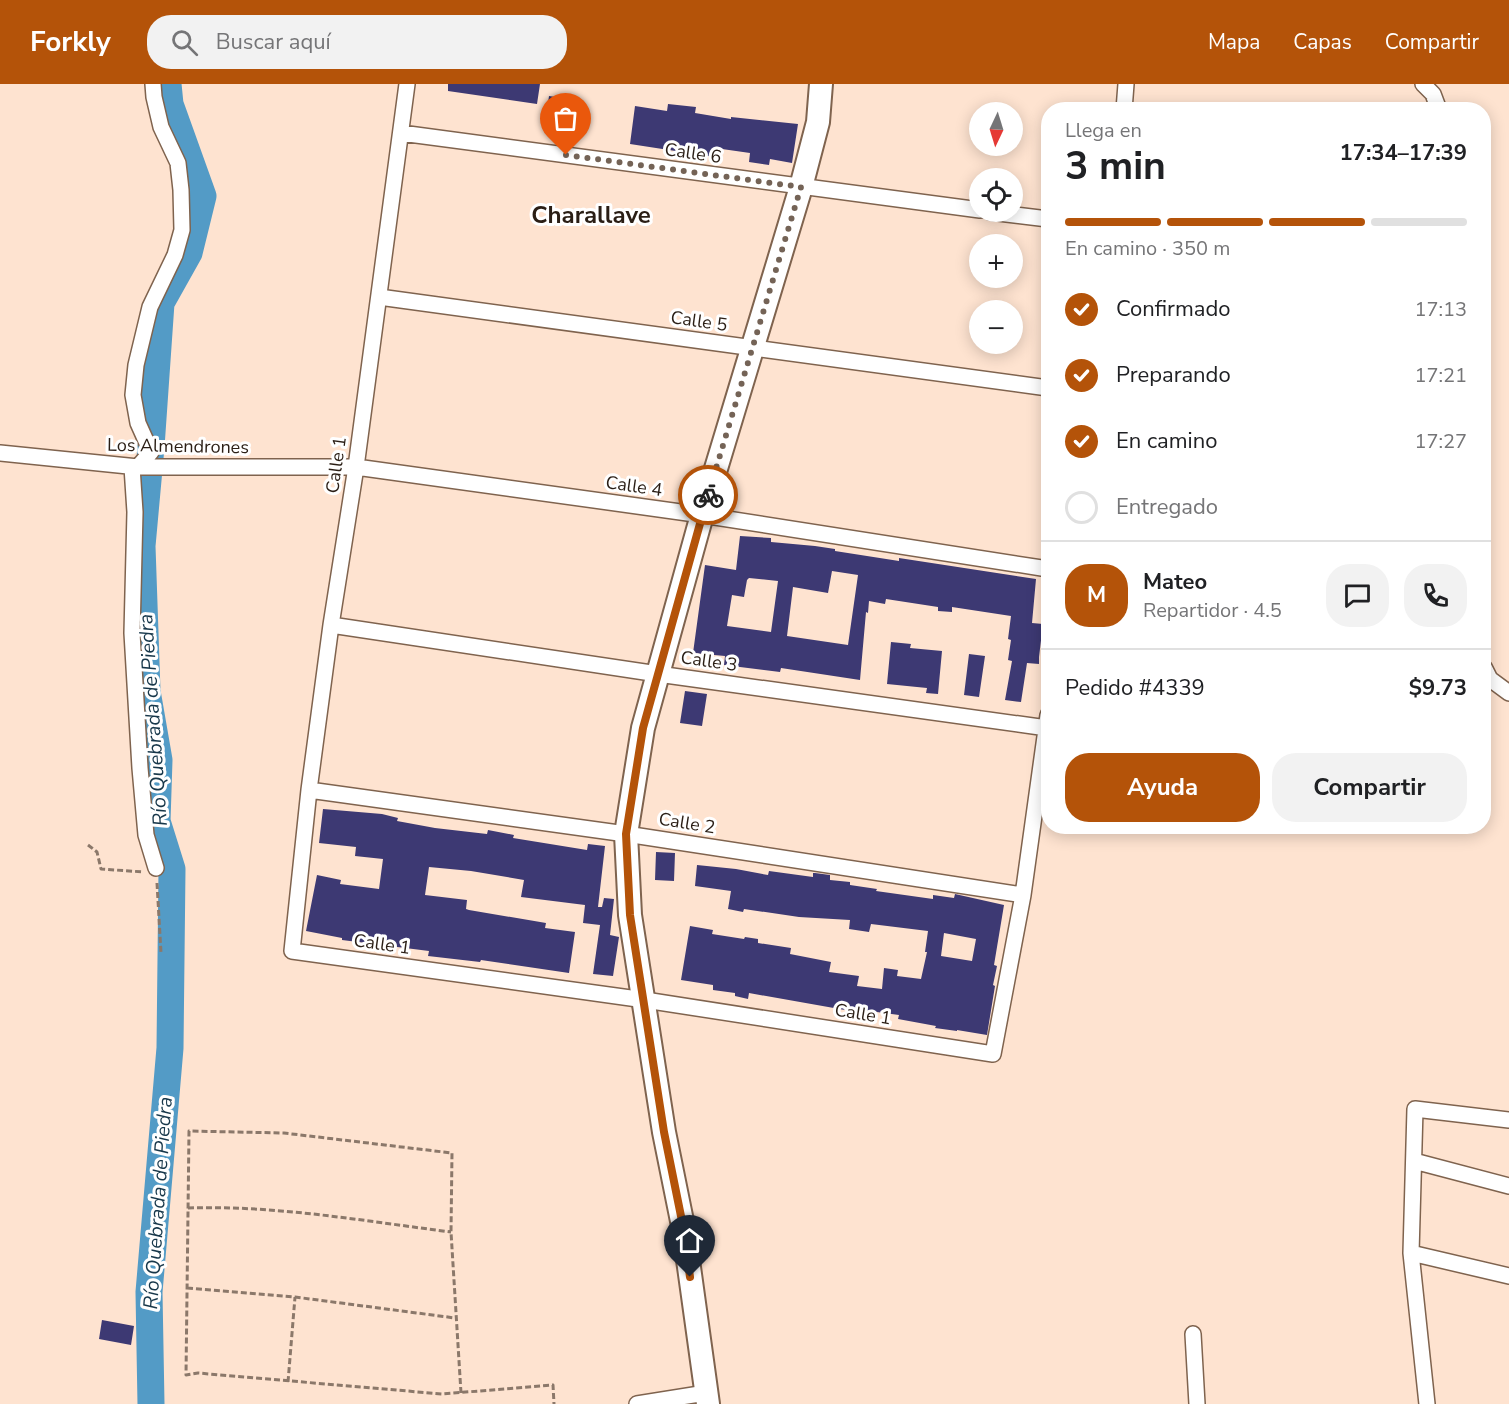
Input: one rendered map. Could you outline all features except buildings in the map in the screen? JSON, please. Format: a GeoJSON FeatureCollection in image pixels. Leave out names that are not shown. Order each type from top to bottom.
{"type":"FeatureCollection","features":[{"type":"Feature","properties":{"kind":"highway"},"geometry":{"type":"LineString","coordinates":[[707,1398],[684,1231],[664,1132],[630,915],[626,834],[643,728],[702,515],[801,187],[818,122],[821,84]]}},
{"type":"Feature","properties":{"kind":"street"},"geometry":{"type":"LineString","coordinates":[[153,84],[160,127],[178,163],[182,230],[175,255],[150,307],[136,365],[133,395],[138,423],[151,452],[135,467],[132,633],[146,835],[156,868]]}},
{"type":"Feature","properties":{"kind":"street","name":"Calle 1"},"geometry":{"type":"LineString","coordinates":[[407,84],[356,466],[330,625],[292,951],[645,1000],[993,1054],[1023,895],[1041,770]]}},
{"type":"Feature","properties":{"kind":"street"},"geometry":{"type":"LineString","coordinates":[[1125,102],[1126,84]]}},
{"type":"Feature","properties":{"kind":"street"},"geometry":{"type":"LineString","coordinates":[[1423,84],[1433,94],[1436,102]]}},
{"type":"Feature","properties":{"kind":"street","name":"Calle 6"},"geometry":{"type":"LineString","coordinates":[[401,134],[969,209]]}},
{"type":"Feature","properties":{"kind":"street"},"geometry":{"type":"LineString","coordinates":[[1023,216],[1041,218]]}},
{"type":"Feature","properties":{"kind":"street","name":"Calle 5"},"geometry":{"type":"LineString","coordinates":[[379,297],[1041,387]]}},
{"type":"Feature","properties":{"kind":"street","name":"Los Almendrones"},"geometry":{"type":"LineString","coordinates":[[0,453],[135,467],[356,466]]}},
{"type":"Feature","properties":{"kind":"street","name":"Calle 4"},"geometry":{"type":"LineString","coordinates":[[356,466],[702,515],[1041,567]]}},
{"type":"Feature","properties":{"kind":"street","name":"Calle 3"},"geometry":{"type":"LineString","coordinates":[[330,625],[658,674],[1041,721]]}},
{"type":"Feature","properties":{"kind":"street"},"geometry":{"type":"LineString","coordinates":[[1491,680],[1509,693]]}},
{"type":"Feature","properties":{"kind":"street","name":"Calle 2"},"geometry":{"type":"LineString","coordinates":[[309,790],[626,834],[1023,895]]}},
{"type":"Feature","properties":{"kind":"street"},"geometry":{"type":"LineString","coordinates":[[1427,1404],[1411,1253],[1415,1109],[1509,1120]]}},
{"type":"Feature","properties":{"kind":"street"},"geometry":{"type":"LineString","coordinates":[[1414,1161],[1509,1186]]}},
{"type":"Feature","properties":{"kind":"street"},"geometry":{"type":"LineString","coordinates":[[1411,1253],[1509,1276]]}},
{"type":"Feature","properties":{"kind":"street"},"geometry":{"type":"LineString","coordinates":[[1193,1334],[1197,1404]]}},
{"type":"Feature","properties":{"kind":"street"},"geometry":{"type":"LineString","coordinates":[[637,1404],[707,1398]]}},
{"type":"Feature","properties":{"kind":"path"},"geometry":{"type":"LineString","coordinates":[[88,844],[98,852],[101,869],[144,873],[156,868],[161,953]]}},
{"type":"Feature","properties":{"kind":"path"},"geometry":{"type":"LineString","coordinates":[[461,1393],[451,1232],[452,1153],[284,1133],[189,1131],[186,1375],[198,1373],[442,1394],[461,1393],[554,1385],[554,1404]]}},
{"type":"Feature","properties":{"kind":"path"},"geometry":{"type":"LineString","coordinates":[[188,1208],[216,1207],[324,1216],[451,1232]]}},
{"type":"Feature","properties":{"kind":"path"},"geometry":{"type":"LineString","coordinates":[[187,1288],[295,1297],[455,1318]]}},
{"type":"Feature","properties":{"kind":"path"},"geometry":{"type":"LineString","coordinates":[[288,1382],[295,1297]]}},
{"type":"Feature","properties":{"kind":"waterway","name":"Río Quebrada de Piedra"},"geometry":{"type":"LineString","coordinates":[[151,1404],[149,1292],[170,1048],[172,869],[157,821],[159,760],[147,691],[142,546],[161,303],[189,253],[203,196],[170,104],[168,84]]}},
{"type":"Feature","properties":{"kind":"way so far"},"geometry":{"type":"LineString","coordinates":[[566,155],[801,187],[708,495]]}},
{"type":"Feature","properties":{"kind":"district","name":"Charallave"},"geometry":{"type":"Point","coordinates":[591,215]}},
{"type":"Feature","properties":{"kind":"route"},"geometry":{"type":"LineString","coordinates":[[690,1277],[684,1231],[664,1132],[630,915],[626,834],[643,728],[708,495]]}}]}
